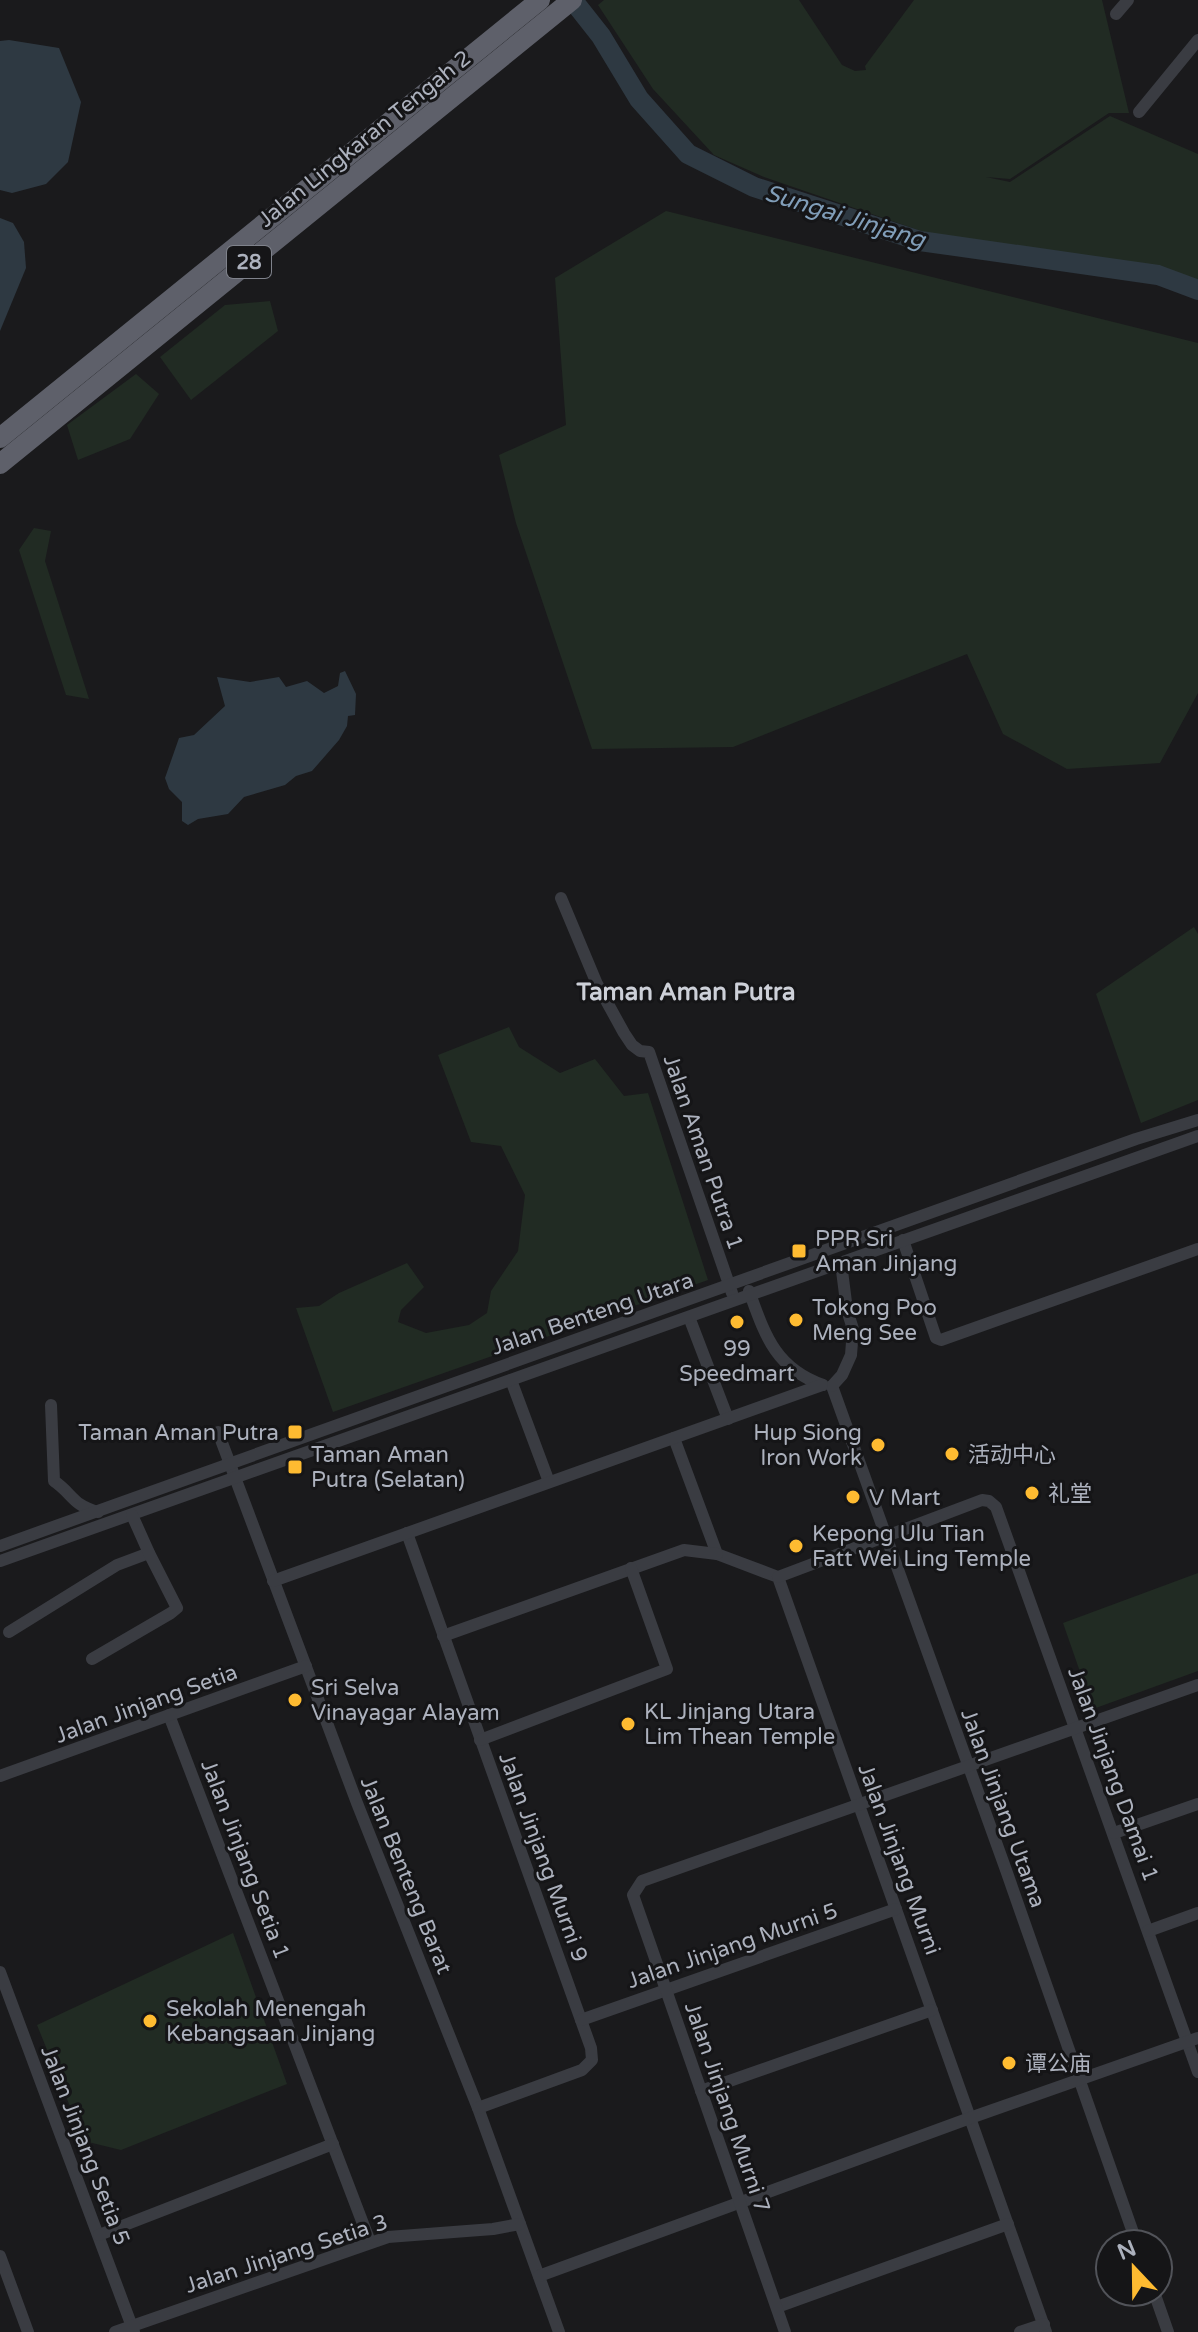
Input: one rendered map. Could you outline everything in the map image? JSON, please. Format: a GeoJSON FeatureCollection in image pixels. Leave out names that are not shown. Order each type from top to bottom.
{"type":"FeatureCollection","features":[{"type":"Feature","properties":{"kind":"highway","name":"Jalan Lingkaran Tengah 2"},"geometry":{"type":"LineString","coordinates":[[0,438],[540,0]]}},
{"type":"Feature","properties":{"kind":"highway","name":"Jalan Lingkaran Tengah 2"},"geometry":{"type":"LineString","coordinates":[[0,464],[572,0]]}},
{"type":"Feature","properties":{"kind":"street"},"geometry":{"type":"LineString","coordinates":[[1116,14],[1128,0]]}},
{"type":"Feature","properties":{"kind":"street"},"geometry":{"type":"LineString","coordinates":[[1139,112],[1198,40]]}},
{"type":"Feature","properties":{"kind":"street","name":"Jalan Aman Putra 1"},"geometry":{"type":"LineString","coordinates":[[561,898],[597,984],[624,1033],[632,1045],[640,1051],[649,1052],[734,1300]]}},
{"type":"Feature","properties":{"kind":"street","name":"Jalan Benteng Utara"},"geometry":{"type":"LineString","coordinates":[[0,1546],[1136,1139],[1198,1120]]}},
{"type":"Feature","properties":{"kind":"street","name":"Jalan Benteng Utara"},"geometry":{"type":"LineString","coordinates":[[0,1561],[1198,1136]]}},
{"type":"Feature","properties":{"kind":"street"},"geometry":{"type":"LineString","coordinates":[[903,1240],[936,1338],[941,1340],[1198,1249]]}},
{"type":"Feature","properties":{"kind":"street"},"geometry":{"type":"LineString","coordinates":[[273,1581],[827,1386],[842,1375],[851,1355],[853,1329],[847,1310],[841,1263]]}},
{"type":"Feature","properties":{"kind":"street"},"geometry":{"type":"LineString","coordinates":[[745,1280],[773,1350],[789,1367],[827,1386]]}},
{"type":"Feature","properties":{"kind":"street"},"geometry":{"type":"LineString","coordinates":[[689,1317],[728,1419]]}},
{"type":"Feature","properties":{"kind":"street"},"geometry":{"type":"LineString","coordinates":[[511,1380],[549,1482]]}},
{"type":"Feature","properties":{"kind":"street","name":"Jalan Jinjang Utama"},"geometry":{"type":"LineString","coordinates":[[827,1386],[968,1766],[1131,2228]]}},
{"type":"Feature","properties":{"kind":"street"},"geometry":{"type":"LineString","coordinates":[[51,1405],[54,1481],[63,1486],[76,1502],[98,1512]]}},
{"type":"Feature","properties":{"kind":"street"},"geometry":{"type":"LineString","coordinates":[[330,1427],[336,1443]]}},
{"type":"Feature","properties":{"kind":"street","name":"Jalan Benteng Barat"},"geometry":{"type":"LineString","coordinates":[[218,1432],[357,1803],[478,2108],[559,2332]]}},
{"type":"Feature","properties":{"kind":"street"},"geometry":{"type":"LineString","coordinates":[[674,1438],[717,1554]]}},
{"type":"Feature","properties":{"kind":"street","name":"Jalan Jinjang Damai 1"},"geometry":{"type":"LineString","coordinates":[[885,1537],[982,1500],[996,1507],[1148,1931],[1193,2040],[1198,2072]]}},
{"type":"Feature","properties":{"kind":"street"},"geometry":{"type":"LineString","coordinates":[[92,1659],[177,1608],[132,1515]]}},
{"type":"Feature","properties":{"kind":"street","name":"Jalan Jinjang Murni 9"},"geometry":{"type":"LineString","coordinates":[[407,1533],[591,2048],[592,2060],[582,2070],[478,2108]]}},
{"type":"Feature","properties":{"kind":"street"},"geometry":{"type":"LineString","coordinates":[[443,1636],[684,1550],[717,1554],[778,1577],[885,1537]]}},
{"type":"Feature","properties":{"kind":"street"},"geometry":{"type":"LineString","coordinates":[[9,1632],[117,1565],[149,1553]]}},
{"type":"Feature","properties":{"kind":"street"},"geometry":{"type":"LineString","coordinates":[[480,1740],[667,1669],[631,1568]]}},
{"type":"Feature","properties":{"kind":"street","name":"Jalan Jinjang Murni"},"geometry":{"type":"LineString","coordinates":[[778,1577],[1045,2328]]}},
{"type":"Feature","properties":{"kind":"street","name":"Jalan Jinjang Setia"},"geometry":{"type":"LineString","coordinates":[[0,1776],[306,1666]]}},
{"type":"Feature","properties":{"kind":"street"},"geometry":{"type":"LineString","coordinates":[[859,1804],[1198,1685]]}},
{"type":"Feature","properties":{"kind":"street","name":"Jalan Jinjang Setia 1"},"geometry":{"type":"LineString","coordinates":[[169,1715],[370,2242]]}},
{"type":"Feature","properties":{"kind":"street","name":"Jalan Jinjang Murni 7"},"geometry":{"type":"LineString","coordinates":[[785,2332],[633,1895],[642,1881],[859,1804]]}},
{"type":"Feature","properties":{"kind":"street"},"geometry":{"type":"LineString","coordinates":[[1114,1833],[1198,1804]]}},
{"type":"Feature","properties":{"kind":"street","name":"Jalan Jinjang Murni 5"},"geometry":{"type":"LineString","coordinates":[[581,2020],[896,1909]]}},
{"type":"Feature","properties":{"kind":"street"},"geometry":{"type":"LineString","coordinates":[[1148,1931],[1198,1913]]}},
{"type":"Feature","properties":{"kind":"street","name":"Jalan Jinjang Setia 5"},"geometry":{"type":"LineString","coordinates":[[0,1972],[133,2329]]}},
{"type":"Feature","properties":{"kind":"street"},"geometry":{"type":"LineString","coordinates":[[701,2091],[932,2010]]}},
{"type":"Feature","properties":{"kind":"street"},"geometry":{"type":"LineString","coordinates":[[539,2276],[1193,2040]]}},
{"type":"Feature","properties":{"kind":"street"},"geometry":{"type":"LineString","coordinates":[[99,2235],[333,2144]]}},
{"type":"Feature","properties":{"kind":"street","name":"Jalan Jinjang Setia 3"},"geometry":{"type":"LineString","coordinates":[[115,2332],[133,2329],[388,2237],[520,2224]]}},
{"type":"Feature","properties":{"kind":"street"},"geometry":{"type":"LineString","coordinates":[[777,2307],[1008,2224]]}},
{"type":"Feature","properties":{"kind":"street"},"geometry":{"type":"LineString","coordinates":[[0,2256],[28,2332]]}},
{"type":"Feature","properties":{"kind":"street"},"geometry":{"type":"LineString","coordinates":[[1160,2308],[1168,2332]]}},
{"type":"Feature","properties":{"kind":"street"},"geometry":{"type":"LineString","coordinates":[[1020,2332],[1045,2328]]}},
{"type":"Feature","properties":{"kind":"shaded area"},"geometry":{"type":"Polygon","coordinates":[[[604,0],[799,0],[842,65],[855,71],[866,70],[865,66],[914,0],[1102,0],[1129,113],[1109,113],[1010,179],[986,177],[1010,182],[1110,116],[1198,154],[1198,281],[1171,273],[1019,249],[956,243],[764,177],[714,155],[653,89],[598,5],[604,0]]]}},
{"type":"Feature","properties":{"kind":"shaded area"},"geometry":{"type":"Polygon","coordinates":[[[0,41],[59,48],[81,102],[68,162],[46,184],[12,193],[0,190],[0,41]]]}},
{"type":"Feature","properties":{"kind":"shaded area"},"geometry":{"type":"Polygon","coordinates":[[[666,211],[1198,343],[1198,693],[1160,763],[1067,769],[1003,734],[967,654],[733,747],[592,749],[516,523],[499,455],[566,425],[555,278],[666,211]]]}},
{"type":"Feature","properties":{"kind":"shaded area"},"geometry":{"type":"Polygon","coordinates":[[[0,218],[13,223],[24,242],[26,268],[0,331],[0,218]]]}},
{"type":"Feature","properties":{"kind":"shaded area"},"geometry":{"type":"Polygon","coordinates":[[[270,301],[278,331],[191,400],[160,357],[225,305],[270,301]]]}},
{"type":"Feature","properties":{"kind":"shaded area"},"geometry":{"type":"Polygon","coordinates":[[[136,374],[159,394],[130,439],[78,460],[67,425],[136,374]]]}},
{"type":"Feature","properties":{"kind":"shaded area"},"geometry":{"type":"Polygon","coordinates":[[[34,528],[51,531],[45,561],[89,699],[66,695],[19,550],[34,528]]]}},
{"type":"Feature","properties":{"kind":"shaded area"},"geometry":{"type":"Polygon","coordinates":[[[345,671],[356,694],[355,715],[348,716],[347,726],[339,740],[312,771],[296,776],[285,785],[244,797],[228,814],[198,819],[188,825],[182,821],[182,802],[169,789],[165,778],[179,738],[194,735],[225,706],[217,677],[250,682],[279,677],[286,687],[307,681],[324,693],[338,686],[340,673],[345,671]]]}},
{"type":"Feature","properties":{"kind":"shaded area"},"geometry":{"type":"Polygon","coordinates":[[[1194,927],[1198,934],[1198,1100],[1141,1123],[1096,994],[1194,927]]]}},
{"type":"Feature","properties":{"kind":"shaded area"},"geometry":{"type":"Polygon","coordinates":[[[509,1027],[519,1047],[560,1073],[595,1059],[624,1096],[648,1093],[708,1280],[333,1412],[296,1308],[319,1306],[339,1293],[407,1263],[424,1287],[401,1310],[398,1322],[426,1333],[469,1325],[487,1313],[491,1291],[518,1251],[525,1195],[501,1146],[471,1142],[438,1055],[509,1027]]]}},
{"type":"Feature","properties":{"kind":"shaded area"},"geometry":{"type":"Polygon","coordinates":[[[1198,1573],[1198,1671],[1093,1709],[1063,1623],[1198,1573]]]}},
{"type":"Feature","properties":{"kind":"shaded area"},"geometry":{"type":"Polygon","coordinates":[[[233,1933],[287,2084],[121,2150],[84,2141],[37,2025],[233,1933]]]}},
{"type":"Feature","properties":{"kind":"waterway","name":"Sungai Jinjang"},"geometry":{"type":"LineString","coordinates":[[575,3],[601,36],[639,99],[688,154],[754,187],[920,241],[1158,275],[1198,290]]}},
{"type":"Feature","properties":{"kind":"place","name":"PPR Sri Aman Jinjang"},"geometry":{"type":"Point","coordinates":[799,1251]}},
{"type":"Feature","properties":{"kind":"place","name":"Tokong Poo Meng See"},"geometry":{"type":"Point","coordinates":[796,1320]}},
{"type":"Feature","properties":{"kind":"place","name":"99 Speedmart"},"geometry":{"type":"Point","coordinates":[737,1322]}},
{"type":"Feature","properties":{"kind":"place","name":"Taman Aman Putra"},"geometry":{"type":"Point","coordinates":[295,1432]}},
{"type":"Feature","properties":{"kind":"place","name":"Hup Siong Iron Work"},"geometry":{"type":"Point","coordinates":[878,1445]}},
{"type":"Feature","properties":{"kind":"place","name":"活动中心"},"geometry":{"type":"Point","coordinates":[952,1454]}},
{"type":"Feature","properties":{"kind":"place","name":"Taman Aman Putra (Selatan)"},"geometry":{"type":"Point","coordinates":[295,1467]}},
{"type":"Feature","properties":{"kind":"place","name":"礼堂"},"geometry":{"type":"Point","coordinates":[1032,1493]}},
{"type":"Feature","properties":{"kind":"place","name":"V Mart"},"geometry":{"type":"Point","coordinates":[853,1497]}},
{"type":"Feature","properties":{"kind":"place","name":"Kepong Ulu Tian Fatt Wei Ling Temple"},"geometry":{"type":"Point","coordinates":[796,1546]}},
{"type":"Feature","properties":{"kind":"place","name":"Sri Selva Vinayagar Alayam"},"geometry":{"type":"Point","coordinates":[295,1700]}},
{"type":"Feature","properties":{"kind":"place","name":"KL Jinjang Utara Lim Thean Temple"},"geometry":{"type":"Point","coordinates":[628,1724]}},
{"type":"Feature","properties":{"kind":"place","name":"Sekolah Menengah Kebangsaan Jinjang"},"geometry":{"type":"Point","coordinates":[150,2021]}},
{"type":"Feature","properties":{"kind":"place","name":"谭公庙"},"geometry":{"type":"Point","coordinates":[1009,2063]}},
{"type":"Feature","properties":{"kind":"district","name":"Taman Aman Putra"},"geometry":{"type":"Point","coordinates":[686,992]}}]}
